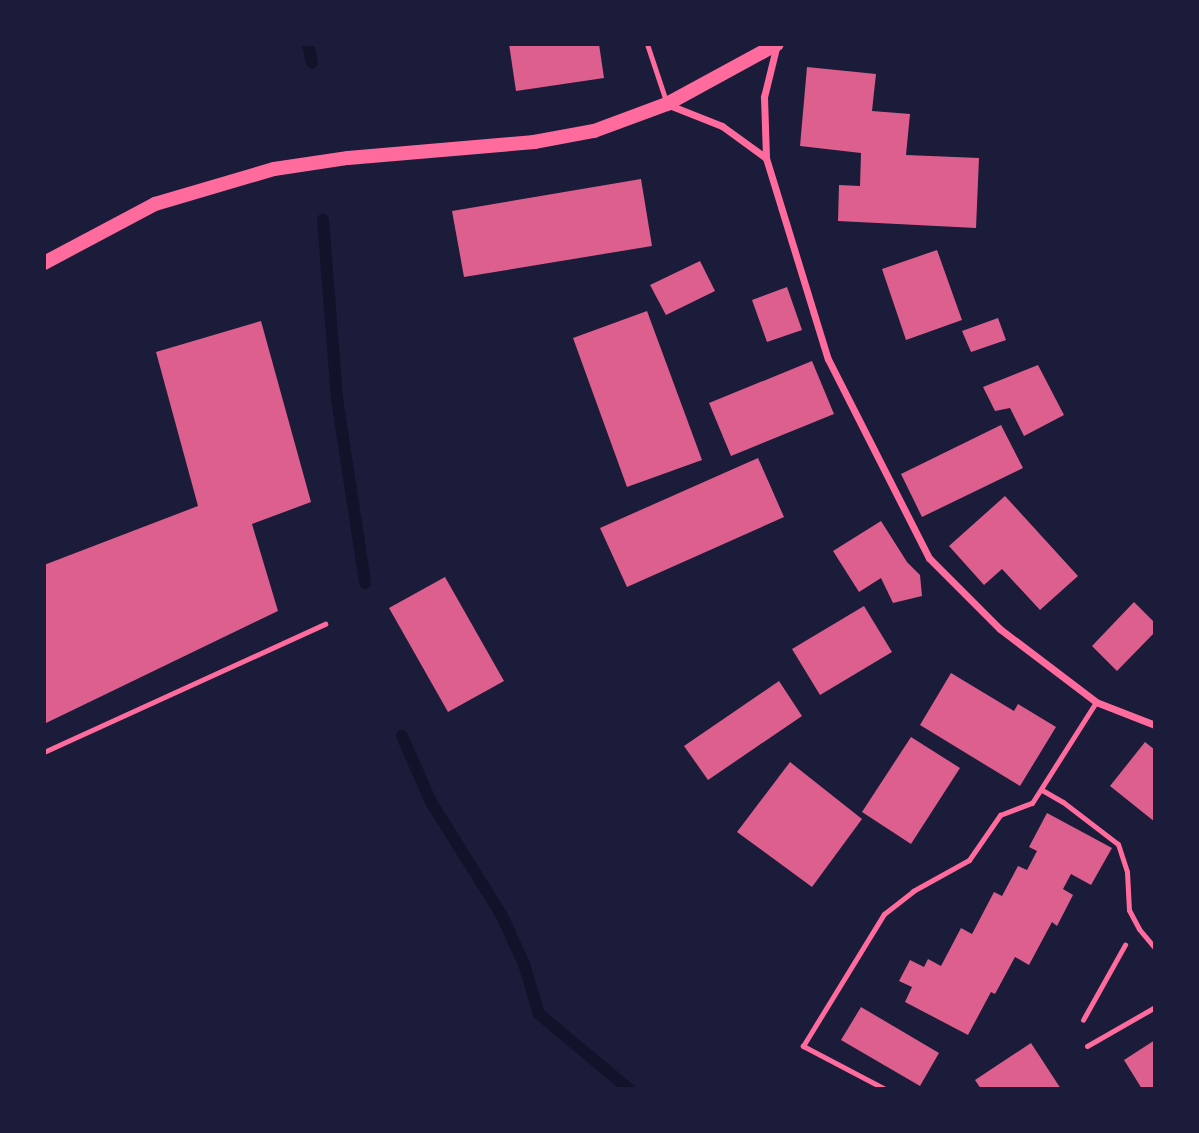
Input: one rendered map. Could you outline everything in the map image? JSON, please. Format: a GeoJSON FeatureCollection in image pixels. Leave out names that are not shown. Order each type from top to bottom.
{"type":"FeatureCollection","features":[{"type":"Feature","properties":{"kind":"main road"},"geometry":{"type":"LineString","coordinates":[[44,263],[155,205],[274,169],[348,158],[534,142],[594,131],[667,104],[777,44]]}},
{"type":"Feature","properties":{"kind":"street"},"geometry":{"type":"LineString","coordinates":[[777,44],[764,97],[766,158],[828,359],[929,558],[1000,629],[1096,702],[1155,725]]}},
{"type":"Feature","properties":{"kind":"street"},"geometry":{"type":"LineString","coordinates":[[667,104],[722,126],[766,158]]}},
{"type":"Feature","properties":{"kind":"lane"},"geometry":{"type":"LineString","coordinates":[[647,44],[667,104]]}},
{"type":"Feature","properties":{"kind":"lane"},"geometry":{"type":"LineString","coordinates":[[885,1089],[803,1046],[884,914],[913,891],[969,860],[1000,815],[1032,803],[1096,702]]}},
{"type":"Feature","properties":{"kind":"lane"},"geometry":{"type":"LineString","coordinates":[[1042,790],[1063,802],[1118,844],[1127,872],[1129,910],[1139,929],[1155,948]]}},
{"type":"Feature","properties":{"kind":"lane"},"geometry":{"type":"LineString","coordinates":[[1087,1046],[1155,1007]]}},
{"type":"Feature","properties":{"kind":"path"},"geometry":{"type":"LineString","coordinates":[[44,752],[326,624]]}},
{"type":"Feature","properties":{"kind":"path"},"geometry":{"type":"LineString","coordinates":[[1087,1046],[1076,1031],[1125,945],[1139,929]]}},
{"type":"Feature","properties":{"kind":"building"},"geometry":{"type":"Polygon","coordinates":[[[509,44],[599,44],[604,78],[516,91],[509,44]]]}},
{"type":"Feature","properties":{"kind":"building"},"geometry":{"type":"Polygon","coordinates":[[[807,67],[876,74],[872,111],[910,114],[906,155],[979,158],[976,228],[838,221],[839,185],[860,186],[861,153],[800,146],[807,67]]]}},
{"type":"Feature","properties":{"kind":"building"},"geometry":{"type":"Polygon","coordinates":[[[641,179],[652,246],[464,277],[452,211],[641,179]]]}},
{"type":"Feature","properties":{"kind":"building"},"geometry":{"type":"Polygon","coordinates":[[[937,250],[962,320],[906,340],[882,269],[937,250]]]}},
{"type":"Feature","properties":{"kind":"building"},"geometry":{"type":"Polygon","coordinates":[[[700,261],[715,291],[666,315],[650,285],[700,261]]]}},
{"type":"Feature","properties":{"kind":"building"},"geometry":{"type":"Polygon","coordinates":[[[787,287],[802,330],[767,342],[752,300],[787,287]]]}},
{"type":"Feature","properties":{"kind":"building"},"geometry":{"type":"Polygon","coordinates":[[[647,311],[702,460],[627,487],[573,338],[647,311]]]}},
{"type":"Feature","properties":{"kind":"building"},"geometry":{"type":"Polygon","coordinates":[[[998,318],[1006,340],[971,352],[962,331],[998,318]]]}},
{"type":"Feature","properties":{"kind":"building"},"geometry":{"type":"Polygon","coordinates":[[[261,321],[311,502],[252,524],[278,611],[44,724],[44,565],[198,506],[156,352],[261,321]]]}},
{"type":"Feature","properties":{"kind":"building"},"geometry":{"type":"Polygon","coordinates":[[[812,361],[834,414],[731,456],[709,403],[812,361]]]}},
{"type":"Feature","properties":{"kind":"building"},"geometry":{"type":"Polygon","coordinates":[[[1038,365],[1064,415],[1024,436],[1010,408],[995,411],[983,387],[1038,365]]]}},
{"type":"Feature","properties":{"kind":"building"},"geometry":{"type":"Polygon","coordinates":[[[1001,425],[1023,468],[922,517],[901,474],[1001,425]]]}},
{"type":"Feature","properties":{"kind":"building"},"geometry":{"type":"Polygon","coordinates":[[[758,458],[784,517],[627,587],[600,528],[758,458]]]}},
{"type":"Feature","properties":{"kind":"building"},"geometry":{"type":"Polygon","coordinates":[[[1005,496],[1078,576],[1040,610],[1002,569],[984,585],[949,546],[1005,496]]]}},
{"type":"Feature","properties":{"kind":"building"},"geometry":{"type":"Polygon","coordinates":[[[881,521],[907,562],[920,575],[922,596],[893,603],[881,578],[859,592],[833,551],[881,521]]]}},
{"type":"Feature","properties":{"kind":"building"},"geometry":{"type":"Polygon","coordinates":[[[445,577],[504,681],[448,712],[389,608],[445,577]]]}},
{"type":"Feature","properties":{"kind":"building"},"geometry":{"type":"Polygon","coordinates":[[[1134,602],[1155,623],[1155,632],[1117,671],[1092,646],[1134,602]]]}},
{"type":"Feature","properties":{"kind":"building"},"geometry":{"type":"Polygon","coordinates":[[[864,606],[892,652],[820,695],[792,649],[864,606]]]}},
{"type":"Feature","properties":{"kind":"building"},"geometry":{"type":"Polygon","coordinates":[[[951,673],[1014,711],[1018,704],[1056,727],[1020,786],[920,725],[951,673]]]}},
{"type":"Feature","properties":{"kind":"building"},"geometry":{"type":"Polygon","coordinates":[[[779,681],[802,716],[708,780],[684,746],[779,681]]]}},
{"type":"Feature","properties":{"kind":"building"},"geometry":{"type":"Polygon","coordinates":[[[911,737],[960,768],[911,844],[862,812],[911,737]]]}},
{"type":"Feature","properties":{"kind":"building"},"geometry":{"type":"Polygon","coordinates":[[[1145,742],[1155,750],[1155,822],[1110,786],[1145,742]]]}},
{"type":"Feature","properties":{"kind":"building"},"geometry":{"type":"Polygon","coordinates":[[[790,762],[862,819],[812,887],[737,832],[790,762]]]}},
{"type":"Feature","properties":{"kind":"building"},"geometry":{"type":"Polygon","coordinates":[[[1047,813],[1112,848],[1091,885],[1071,874],[1063,889],[1073,895],[1057,926],[1052,922],[1029,965],[1015,957],[995,994],[991,992],[968,1035],[905,1002],[912,987],[899,981],[910,960],[924,967],[928,959],[941,966],[961,928],[972,934],[994,892],[1002,896],[1018,866],[1027,870],[1037,851],[1029,847],[1047,813]]]}},
{"type":"Feature","properties":{"kind":"building"},"geometry":{"type":"Polygon","coordinates":[[[861,1007],[939,1053],[920,1086],[841,1040],[861,1007]]]}},
{"type":"Feature","properties":{"kind":"building"},"geometry":{"type":"Polygon","coordinates":[[[1155,1040],[1155,1089],[1142,1089],[1124,1060],[1155,1040]]]}},
{"type":"Feature","properties":{"kind":"building"},"geometry":{"type":"Polygon","coordinates":[[[1031,1043],[1061,1089],[981,1089],[975,1080],[1031,1043]]]}},
{"type":"Feature","properties":{"kind":"waterway"},"geometry":{"type":"LineString","coordinates":[[308,44],[312,63]]}},
{"type":"Feature","properties":{"kind":"waterway"},"geometry":{"type":"LineString","coordinates":[[323,220],[337,399],[365,583]]}},
{"type":"Feature","properties":{"kind":"waterway"},"geometry":{"type":"LineString","coordinates":[[402,736],[431,802],[501,914],[524,964],[539,1014],[629,1089]]}}]}
